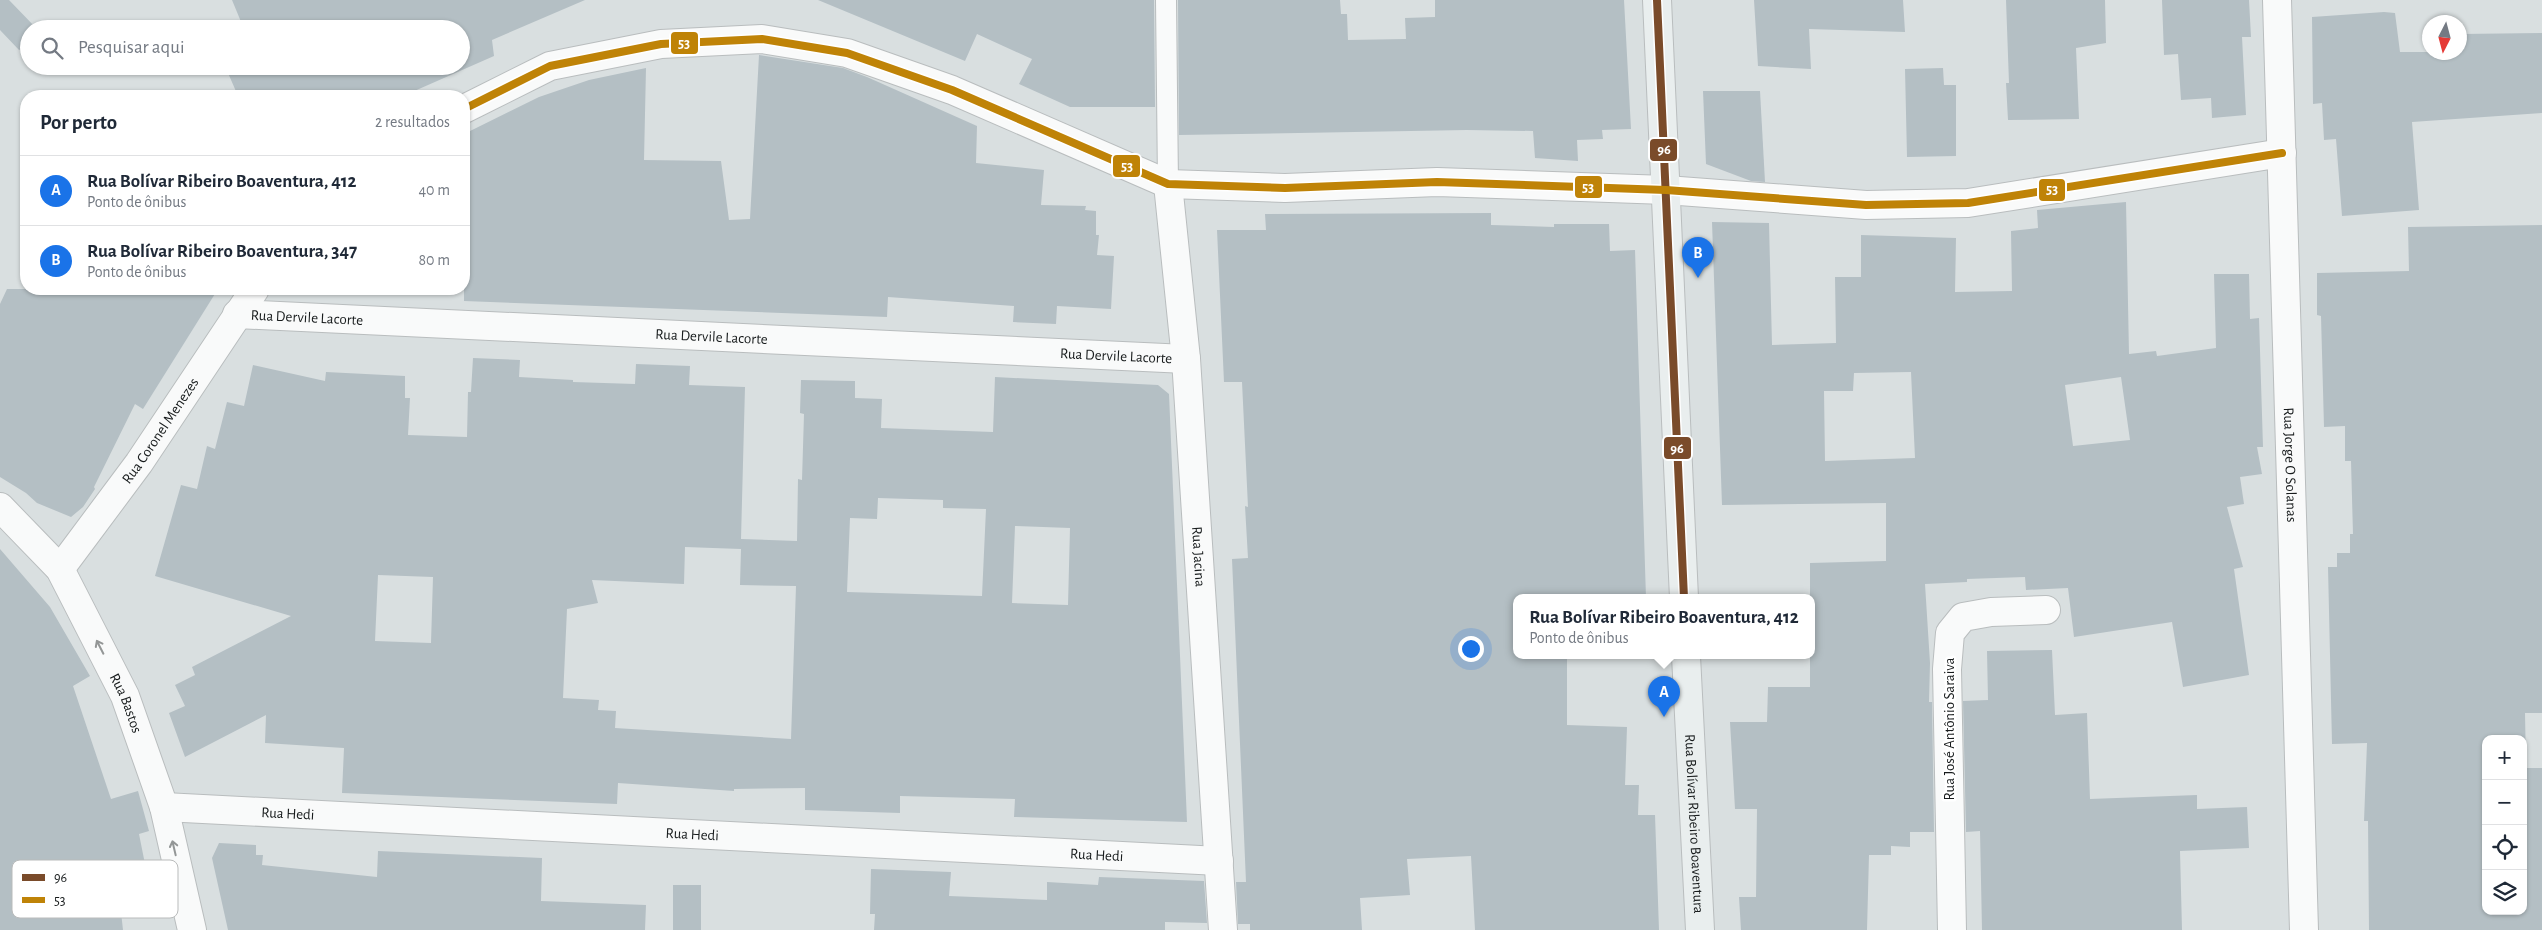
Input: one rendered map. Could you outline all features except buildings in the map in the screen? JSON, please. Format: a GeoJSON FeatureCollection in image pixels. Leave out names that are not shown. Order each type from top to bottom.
{"type":"FeatureCollection","features":[{"type":"Feature","properties":{"kind":"main road"},"geometry":{"type":"LineString","coordinates":[[1657,0],[1684,594]]}},
{"type":"Feature","properties":{"kind":"main road","name":"Rua Bolívar Ribeiro Boaventura"},"geometry":{"type":"LineString","coordinates":[[1686,659],[1700,930]]}},
{"type":"Feature","properties":{"kind":"street","name":"Rua Jorge O Solanas"},"geometry":{"type":"LineString","coordinates":[[2277,0],[2304,930]]}},
{"type":"Feature","properties":{"kind":"street"},"geometry":{"type":"LineString","coordinates":[[470,106],[550,66],[661,44],[762,39],[847,53],[952,90],[1168,184],[1285,188],[1437,182],[1666,190],[1866,205],[1968,203],[2282,153]]}},
{"type":"Feature","properties":{"kind":"street","name":"Rua Jacina"},"geometry":{"type":"LineString","coordinates":[[1168,184],[1186,359],[1223,930]]}},
{"type":"Feature","properties":{"kind":"street","name":"Rua Coronel Menezes"},"geometry":{"type":"LineString","coordinates":[[60,570],[139,463],[236,314],[250,295]]}},
{"type":"Feature","properties":{"kind":"street","name":"Rua Dervile Lacorte"},"geometry":{"type":"LineString","coordinates":[[236,314],[1186,359]]}},
{"type":"Feature","properties":{"kind":"street","name":"Rua Bastos"},"geometry":{"type":"LineString","coordinates":[[0,507],[60,570],[126,696],[164,807],[176,860]]}},
{"type":"Feature","properties":{"kind":"street","name":"Rua José Antônio Saraiva"},"geometry":{"type":"LineString","coordinates":[[1952,930],[1947,669],[1950,633],[1963,617],[1991,612],[2046,610]]}},
{"type":"Feature","properties":{"kind":"street","name":"Rua Hedi"},"geometry":{"type":"LineString","coordinates":[[164,807],[1220,861]]}},
{"type":"Feature","properties":{"kind":"street","name":"Rua Bastos"},"geometry":{"type":"LineString","coordinates":[[178,868],[192,930]]}},
{"type":"Feature","properties":{"kind":"lane"},"geometry":{"type":"LineString","coordinates":[[1166,0],[1168,184]]}},
{"type":"Feature","properties":{"kind":"transit line","name":"96"},"geometry":{"type":"LineString","coordinates":[[1657,0],[1684,594]]}},
{"type":"Feature","properties":{"kind":"transit line","name":"53"},"geometry":{"type":"LineString","coordinates":[[470,106],[550,66],[661,44],[762,39],[847,53],[952,90],[1168,184],[1285,188],[1437,182],[1666,190],[1866,205],[1968,203],[2282,153]]}},
{"type":"Feature","properties":{"kind":"place","name":"Rua Bolívar Ribeiro Boaventura, 347"},"geometry":{"type":"Point","coordinates":[1698,278]}},
{"type":"Feature","properties":{"kind":"place","name":"Rua Bolívar Ribeiro Boaventura, 412"},"geometry":{"type":"Point","coordinates":[1664,717]}}]}
